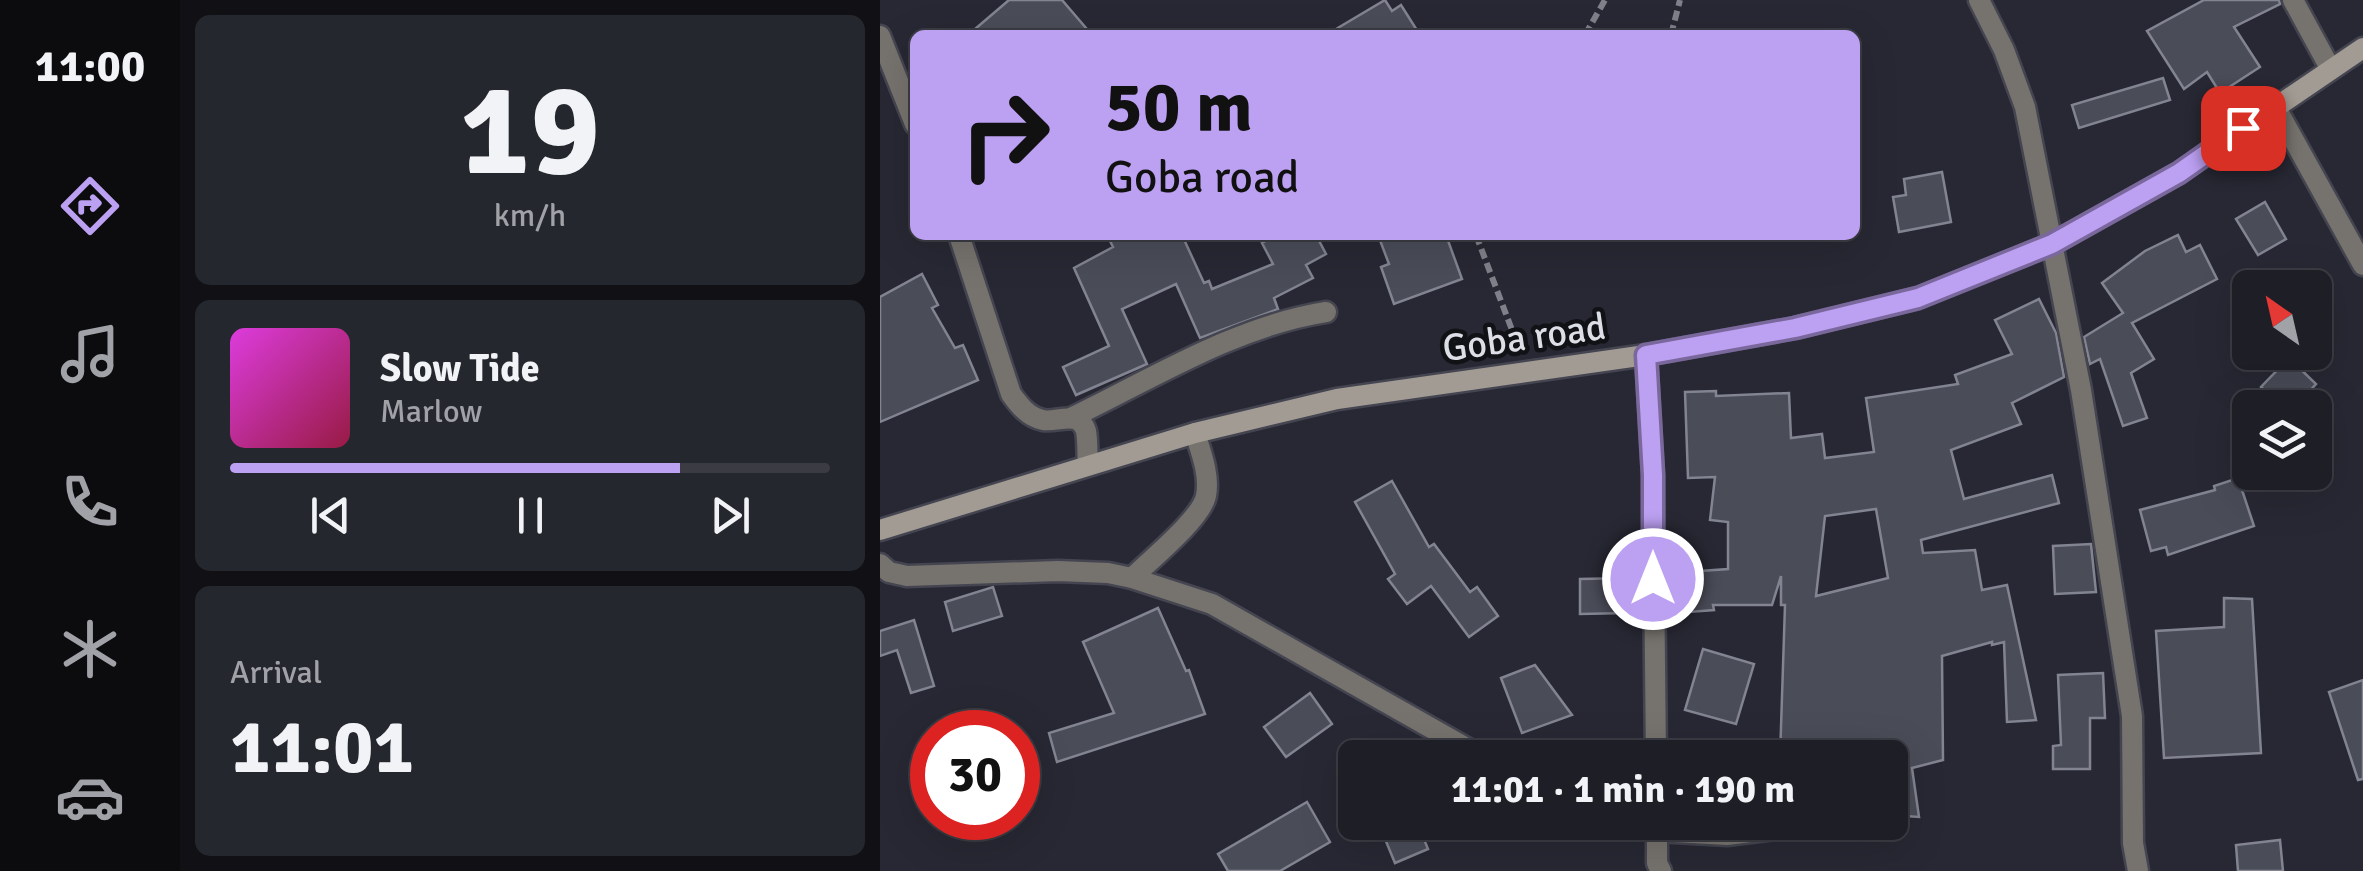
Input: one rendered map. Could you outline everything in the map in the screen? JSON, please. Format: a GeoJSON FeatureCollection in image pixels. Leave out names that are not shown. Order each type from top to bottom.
{"type":"FeatureCollection","features":[{"type":"Feature","properties":{"kind":"street"},"geometry":{"type":"LineString","coordinates":[[1979,0],[2004,50],[2025,107],[2081,390],[2132,716],[2133,843],[2138,871]]}},
{"type":"Feature","properties":{"kind":"street"},"geometry":{"type":"LineString","coordinates":[[2293,0],[2330,68]]}},
{"type":"Feature","properties":{"kind":"street"},"geometry":{"type":"LineString","coordinates":[[880,36],[910,111]]}},
{"type":"Feature","properties":{"kind":"street","name":"Goba road"},"geometry":{"type":"LineString","coordinates":[[880,530],[1195,433],[1338,399],[1646,355],[1795,328],[1918,298],[2052,244],[2179,173],[2363,48]]}},
{"type":"Feature","properties":{"kind":"street"},"geometry":{"type":"LineString","coordinates":[[2275,106],[2363,265]]}},
{"type":"Feature","properties":{"kind":"street"},"geometry":{"type":"LineString","coordinates":[[961,240],[1011,394],[1021,408],[1046,421],[1071,418],[1245,334],[1294,317],[1326,312]]}},
{"type":"Feature","properties":{"kind":"street"},"geometry":{"type":"LineString","coordinates":[[1646,355],[1653,475],[1656,740]]}},
{"type":"Feature","properties":{"kind":"street"},"geometry":{"type":"LineString","coordinates":[[1071,418],[1080,421],[1085,429],[1088,465]]}},
{"type":"Feature","properties":{"kind":"street"},"geometry":{"type":"LineString","coordinates":[[1132,578],[1193,518],[1206,498],[1205,467],[1195,433]]}},
{"type":"Feature","properties":{"kind":"street"},"geometry":{"type":"LineString","coordinates":[[880,564],[889,572],[907,576],[1058,571],[1108,572],[1132,578],[1212,604],[1452,740]]}},
{"type":"Feature","properties":{"kind":"street"},"geometry":{"type":"LineString","coordinates":[[1657,840],[1660,871]]}},
{"type":"Feature","properties":{"kind":"path"},"geometry":{"type":"LineString","coordinates":[[1587,30],[1604,0]]}},
{"type":"Feature","properties":{"kind":"path"},"geometry":{"type":"LineString","coordinates":[[1672,30],[1680,0]]}},
{"type":"Feature","properties":{"kind":"path"},"geometry":{"type":"LineString","coordinates":[[1478,240],[1529,371]]}},
{"type":"Feature","properties":{"kind":"building"},"geometry":{"type":"Polygon","coordinates":[[[1009,0],[1062,0],[1088,30],[974,30],[1009,0]]]}},
{"type":"Feature","properties":{"kind":"building"},"geometry":{"type":"Polygon","coordinates":[[[1385,0],[1392,11],[1401,5],[1417,30],[1334,30],[1385,0]]]}},
{"type":"Feature","properties":{"kind":"building"},"geometry":{"type":"Polygon","coordinates":[[[2204,0],[2279,0],[2280,4],[2234,27],[2260,67],[2220,93],[2207,72],[2184,89],[2147,31],[2204,0]]]}},
{"type":"Feature","properties":{"kind":"building"},"geometry":{"type":"Polygon","coordinates":[[[2163,78],[2170,100],[2079,128],[2072,105],[2163,78]]]}},
{"type":"Feature","properties":{"kind":"building"},"geometry":{"type":"Polygon","coordinates":[[[1942,172],[1951,222],[1899,232],[1893,197],[1906,195],[1904,179],[1942,172]]]}},
{"type":"Feature","properties":{"kind":"building"},"geometry":{"type":"Polygon","coordinates":[[[2265,202],[2286,239],[2258,255],[2236,219],[2265,202]]]}},
{"type":"Feature","properties":{"kind":"building"},"geometry":{"type":"Polygon","coordinates":[[[2178,235],[2186,252],[2200,245],[2217,279],[2132,323],[2154,359],[2131,373],[2147,418],[2123,426],[2100,359],[2090,364],[2084,337],[2123,313],[2102,283],[2145,251],[2178,235]]]}},
{"type":"Feature","properties":{"kind":"building"},"geometry":{"type":"Polygon","coordinates":[[[1110,240],[1184,240],[1204,283],[1209,281],[1212,289],[1273,264],[1262,243],[1268,240],[1319,240],[1326,254],[1306,265],[1313,278],[1274,298],[1278,309],[1200,338],[1176,284],[1122,309],[1147,364],[1076,395],[1063,367],[1109,346],[1074,268],[1113,247],[1110,240]]]}},
{"type":"Feature","properties":{"kind":"building"},"geometry":{"type":"Polygon","coordinates":[[[1380,240],[1448,240],[1462,279],[1394,304],[1381,267],[1389,264],[1380,240]]]}},
{"type":"Feature","properties":{"kind":"building"},"geometry":{"type":"Polygon","coordinates":[[[922,274],[938,305],[932,308],[955,348],[963,345],[978,380],[880,422],[880,297],[922,274]]]}},
{"type":"Feature","properties":{"kind":"building"},"geometry":{"type":"Polygon","coordinates":[[[2039,299],[2056,333],[2064,377],[2012,403],[2021,424],[1951,450],[1964,499],[2052,475],[2059,503],[1921,540],[1923,553],[1975,550],[1982,590],[2007,585],[2036,720],[2007,722],[2004,642],[1942,656],[1943,760],[1912,768],[1919,817],[1908,816],[1908,740],[1781,740],[1785,605],[1781,605],[1781,576],[1772,605],[1713,605],[1714,610],[1689,612],[1686,572],[1728,569],[1728,522],[1710,520],[1715,477],[1688,478],[1685,392],[1716,391],[1716,396],[1789,393],[1791,438],[1822,434],[1825,458],[1874,452],[1866,398],[1958,384],[1955,375],[2012,354],[1995,320],[2039,299]],[[1876,509],[1825,516],[1816,596],[1888,578],[1876,509]]]}},
{"type":"Feature","properties":{"kind":"building"},"geometry":{"type":"Polygon","coordinates":[[[2277,370],[2301,370],[2316,384],[2310,390],[2261,387],[2277,370]]]}},
{"type":"Feature","properties":{"kind":"building"},"geometry":{"type":"Polygon","coordinates":[[[2232,480],[2232,490],[2242,490],[2254,526],[2168,555],[2166,547],[2151,551],[2140,510],[2215,490],[2214,486],[2232,480]]]}},
{"type":"Feature","properties":{"kind":"building"},"geometry":{"type":"Polygon","coordinates":[[[1392,481],[1429,547],[1434,544],[1470,592],[1477,587],[1498,616],[1469,637],[1431,586],[1407,604],[1388,579],[1395,574],[1355,502],[1392,481]]]}},
{"type":"Feature","properties":{"kind":"building"},"geometry":{"type":"Polygon","coordinates":[[[2091,544],[2096,592],[2055,594],[2053,546],[2091,544]]]}},
{"type":"Feature","properties":{"kind":"building"},"geometry":{"type":"Polygon","coordinates":[[[1628,578],[1628,613],[1580,614],[1580,579],[1628,578]]]}},
{"type":"Feature","properties":{"kind":"building"},"geometry":{"type":"Polygon","coordinates":[[[993,587],[1002,616],[953,631],[945,602],[993,587]]]}},
{"type":"Feature","properties":{"kind":"building"},"geometry":{"type":"Polygon","coordinates":[[[2224,598],[2252,599],[2261,753],[2164,758],[2156,631],[2224,627],[2224,598]]]}},
{"type":"Feature","properties":{"kind":"building"},"geometry":{"type":"Polygon","coordinates":[[[1158,608],[1186,671],[1189,670],[1205,714],[1057,762],[1049,733],[1114,713],[1083,642],[1158,608]]]}},
{"type":"Feature","properties":{"kind":"building"},"geometry":{"type":"Polygon","coordinates":[[[914,620],[934,686],[911,693],[897,650],[880,656],[880,631],[914,620]]]}},
{"type":"Feature","properties":{"kind":"building"},"geometry":{"type":"Polygon","coordinates":[[[1703,649],[1754,664],[1736,724],[1685,710],[1703,649]]]}},
{"type":"Feature","properties":{"kind":"building"},"geometry":{"type":"Polygon","coordinates":[[[1535,665],[1572,715],[1522,733],[1501,678],[1535,665]]]}},
{"type":"Feature","properties":{"kind":"building"},"geometry":{"type":"Polygon","coordinates":[[[2103,673],[2105,718],[2090,718],[2090,769],[2053,769],[2053,746],[2061,745],[2058,675],[2103,673]]]}},
{"type":"Feature","properties":{"kind":"building"},"geometry":{"type":"Polygon","coordinates":[[[2363,680],[2363,779],[2358,780],[2329,692],[2363,680]]]}},
{"type":"Feature","properties":{"kind":"building"},"geometry":{"type":"Polygon","coordinates":[[[1310,693],[1332,724],[1286,757],[1264,727],[1310,693]]]}},
{"type":"Feature","properties":{"kind":"building"},"geometry":{"type":"Polygon","coordinates":[[[1307,802],[1330,842],[1280,871],[1228,871],[1218,854],[1307,802]]]}},
{"type":"Feature","properties":{"kind":"building"},"geometry":{"type":"Polygon","coordinates":[[[1385,840],[1424,840],[1428,849],[1395,863],[1385,840]]]}},
{"type":"Feature","properties":{"kind":"building"},"geometry":{"type":"Polygon","coordinates":[[[2280,840],[2283,871],[2238,871],[2236,845],[2280,840]]]}},
{"type":"Feature","properties":{"kind":"route"},"geometry":{"type":"LineString","coordinates":[[1653,579],[1653,475],[1646,355],[1795,328],[1918,298],[2052,244],[2179,173],[2243,128]]}}]}
